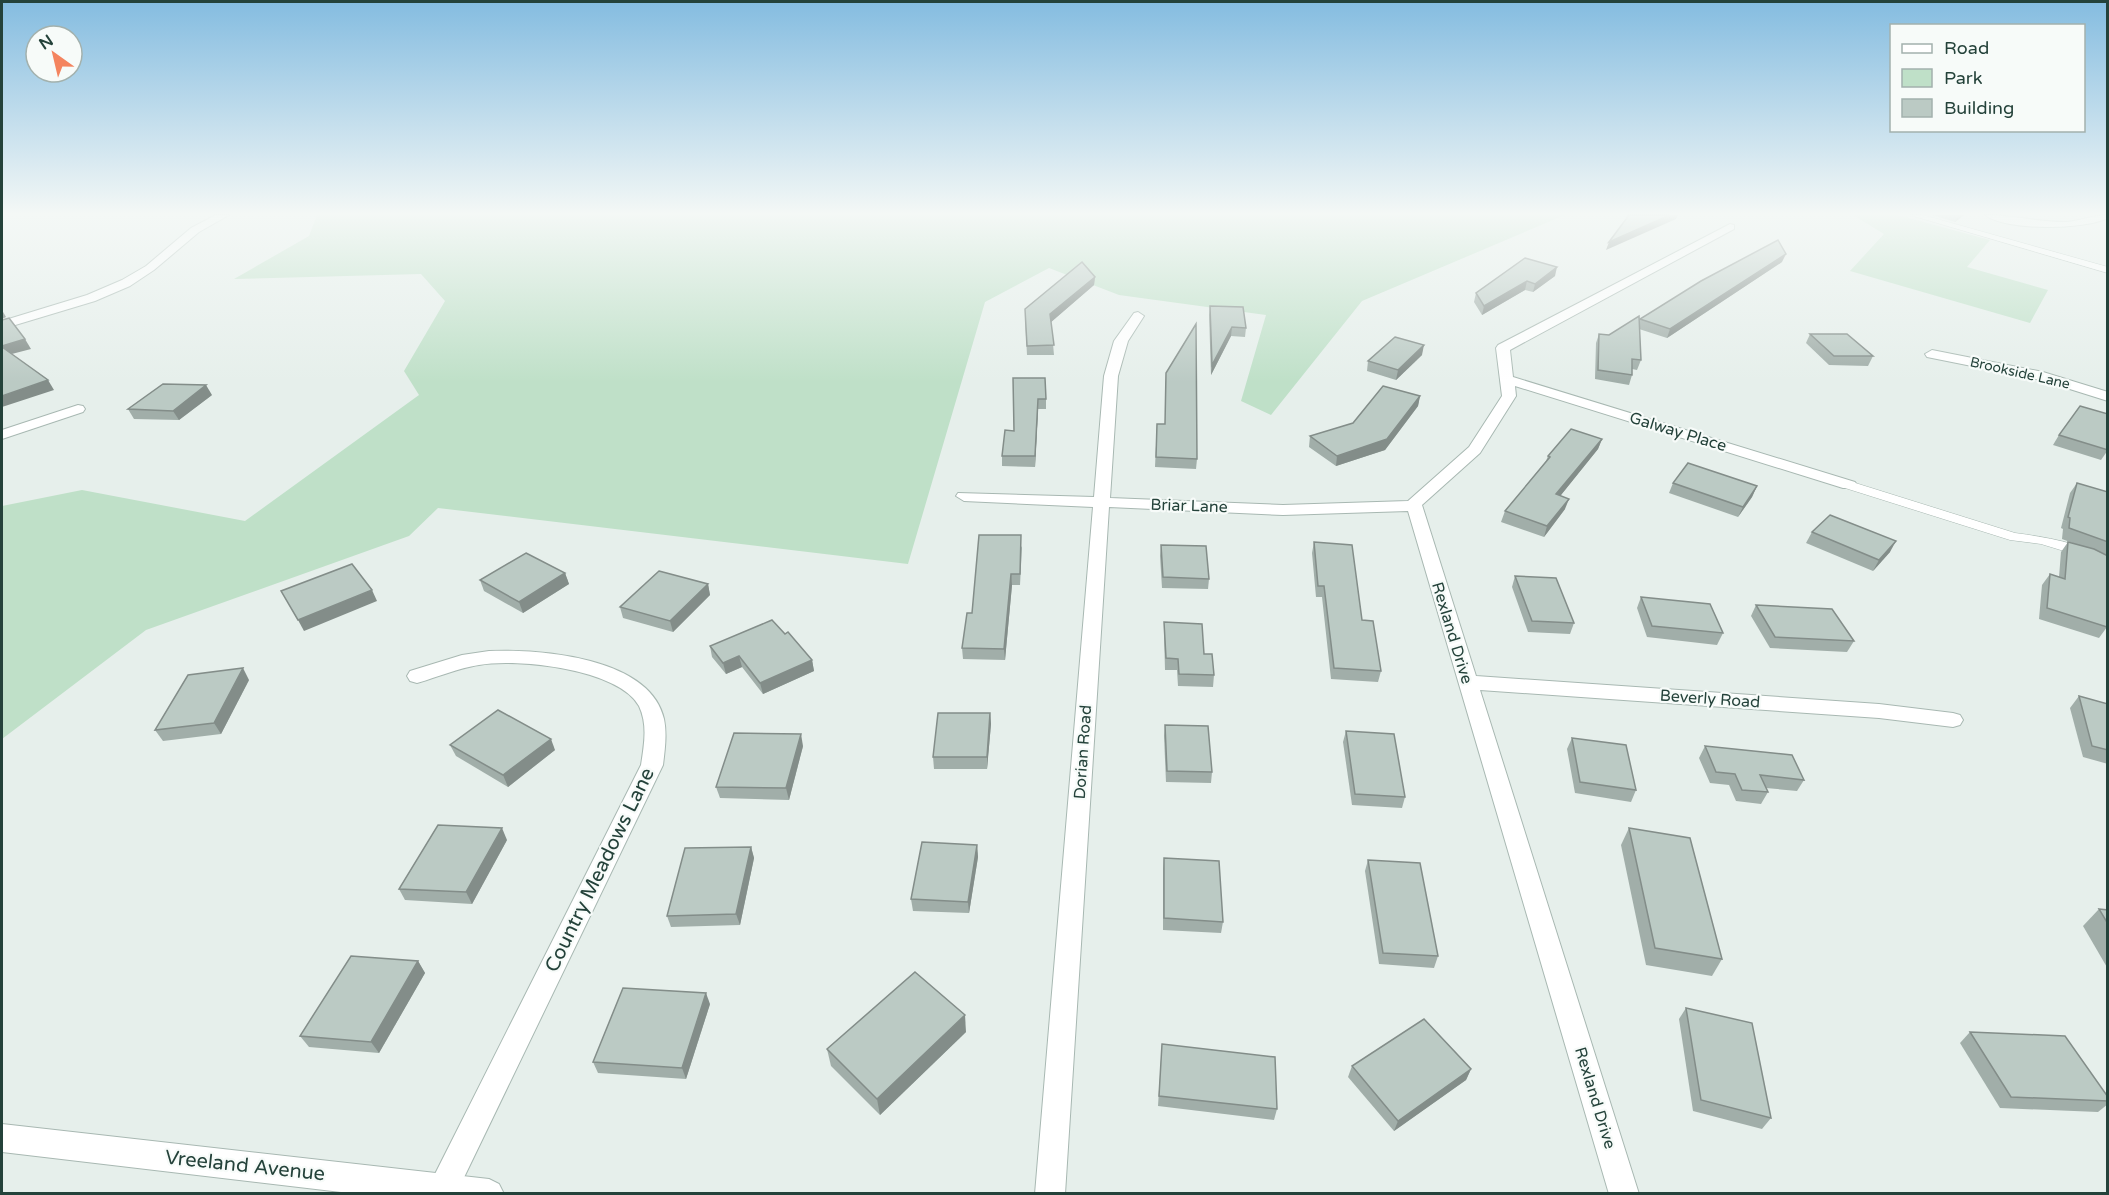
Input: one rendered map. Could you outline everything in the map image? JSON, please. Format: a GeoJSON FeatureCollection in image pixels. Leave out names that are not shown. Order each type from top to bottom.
{"type":"FeatureCollection","features":[{"type":"Feature","properties":{"kind":"street"},"geometry":{"type":"LineString","coordinates":[[2,325],[91,298],[126,283],[146,271]]}},
{"type":"Feature","properties":{"kind":"street"},"geometry":{"type":"LineString","coordinates":[[1414,506],[1475,450],[1509,396],[1503,348],[1648,271]]}},
{"type":"Feature","properties":{"kind":"street","name":"Dorian Road"},"geometry":{"type":"LineString","coordinates":[[1050,1194],[1111,376],[1121,341],[1138,316]]}},
{"type":"Feature","properties":{"kind":"street","name":"Brookside Lane"},"geometry":{"type":"LineString","coordinates":[[1932,354],[2028,374],[2091,390],[2108,397]]}},
{"type":"Feature","properties":{"kind":"street","name":"Galway Place"},"geometry":{"type":"LineString","coordinates":[[1507,379],[1849,485]]}},
{"type":"Feature","properties":{"kind":"street"},"geometry":{"type":"LineString","coordinates":[[2,435],[78,409]]}},
{"type":"Feature","properties":{"kind":"street","name":"Briar Lane"},"geometry":{"type":"LineString","coordinates":[[964,496],[1283,510],[1414,506]]}},
{"type":"Feature","properties":{"kind":"street","name":"Rexland Drive"},"geometry":{"type":"LineString","coordinates":[[1414,506],[1624,1194]]}},
{"type":"Feature","properties":{"kind":"street","name":"Country Meadows Lane"},"geometry":{"type":"LineString","coordinates":[[417,676],[487,657],[539,660],[603,670],[632,684],[642,695],[650,706],[657,733],[652,765],[443,1188]]}},
{"type":"Feature","properties":{"kind":"street","name":"Beverly Road"},"geometry":{"type":"LineString","coordinates":[[1467,682],[1879,711],[1953,720]]}},
{"type":"Feature","properties":{"kind":"street","name":"Vreeland Avenue"},"geometry":{"type":"LineString","coordinates":[[2,1138],[489,1194]]}},
{"type":"Feature","properties":{"kind":"lane"},"geometry":{"type":"LineString","coordinates":[[1849,485],[2014,537],[2042,540],[2092,555],[2108,564]]}},
{"type":"Feature","properties":{"kind":"green space"},"geometry":{"type":"Polygon","coordinates":[[[248,271],[1044,271],[985,302],[908,564],[438,508],[409,536],[146,630],[2,739],[2,506],[82,490],[245,521],[419,395],[404,371],[445,301],[421,274],[234,279],[248,271]]]}},
{"type":"Feature","properties":{"kind":"green space"},"geometry":{"type":"Polygon","coordinates":[[[1056,271],[1433,271],[1362,301],[1271,415],[1241,401],[1266,315],[1119,295],[1056,271]]]}},
{"type":"Feature","properties":{"kind":"green space"},"geometry":{"type":"Polygon","coordinates":[[[1850,271],[1980,271],[2048,290],[2030,323],[1850,271]]]}},
{"type":"Feature","properties":{"kind":"building"},"geometry":{"type":"Polygon","coordinates":[[[1071,271],[1090,271],[1095,277],[1050,314],[1054,345],[1027,346],[1025,309],[1071,271]]]}},
{"type":"Feature","properties":{"kind":"building"},"geometry":{"type":"Polygon","coordinates":[[[1507,271],[1552,271],[1535,284],[1527,281],[1484,306],[1476,293],[1507,271]]]}},
{"type":"Feature","properties":{"kind":"building"},"geometry":{"type":"Polygon","coordinates":[[[1720,271],[1760,271],[1670,329],[1640,319],[1720,271]]]}},
{"type":"Feature","properties":{"kind":"building"},"geometry":{"type":"Polygon","coordinates":[[[1210,306],[1243,307],[1246,328],[1232,327],[1212,365],[1210,306]]]}},
{"type":"Feature","properties":{"kind":"building"},"geometry":{"type":"Polygon","coordinates":[[[1639,316],[1641,360],[1632,359],[1632,375],[1598,370],[1599,334],[1609,335],[1639,316]]]}},
{"type":"Feature","properties":{"kind":"building"},"geometry":{"type":"Polygon","coordinates":[[[9,318],[25,339],[2,346],[2,320],[9,318]]]}},
{"type":"Feature","properties":{"kind":"building"},"geometry":{"type":"Polygon","coordinates":[[[1196,324],[1197,459],[1156,457],[1157,424],[1165,424],[1166,373],[1196,324]]]}},
{"type":"Feature","properties":{"kind":"building"},"geometry":{"type":"Polygon","coordinates":[[[1810,334],[1847,334],[1873,356],[1834,356],[1810,334]]]}},
{"type":"Feature","properties":{"kind":"building"},"geometry":{"type":"Polygon","coordinates":[[[1395,337],[1424,345],[1398,370],[1368,361],[1395,337]]]}},
{"type":"Feature","properties":{"kind":"building"},"geometry":{"type":"Polygon","coordinates":[[[2,347],[48,380],[2,396],[2,347]]]}},
{"type":"Feature","properties":{"kind":"building"},"geometry":{"type":"Polygon","coordinates":[[[1013,378],[1045,378],[1046,399],[1038,399],[1035,456],[1002,456],[1005,430],[1014,431],[1013,378]]]}},
{"type":"Feature","properties":{"kind":"building"},"geometry":{"type":"Polygon","coordinates":[[[163,384],[206,385],[173,411],[128,409],[163,384]]]}},
{"type":"Feature","properties":{"kind":"building"},"geometry":{"type":"Polygon","coordinates":[[[1383,386],[1420,396],[1387,439],[1337,456],[1310,436],[1353,423],[1383,386]]]}},
{"type":"Feature","properties":{"kind":"building"},"geometry":{"type":"Polygon","coordinates":[[[2080,406],[2108,414],[2108,450],[2059,435],[2080,406]]]}},
{"type":"Feature","properties":{"kind":"building"},"geometry":{"type":"Polygon","coordinates":[[[1571,429],[1602,439],[1556,494],[1569,499],[1547,526],[1505,511],[1550,457],[1548,456],[1571,429]]]}},
{"type":"Feature","properties":{"kind":"building"},"geometry":{"type":"Polygon","coordinates":[[[1688,463],[1757,486],[1743,507],[1673,483],[1688,463]]]}},
{"type":"Feature","properties":{"kind":"building"},"geometry":{"type":"Polygon","coordinates":[[[2077,483],[2108,492],[2108,542],[2069,528],[2070,518],[2068,517],[2077,483]]]}},
{"type":"Feature","properties":{"kind":"building"},"geometry":{"type":"Polygon","coordinates":[[[1830,515],[1896,541],[1879,560],[1812,532],[1830,515]]]}},
{"type":"Feature","properties":{"kind":"building"},"geometry":{"type":"Polygon","coordinates":[[[979,535],[1021,535],[1020,574],[1011,574],[1004,649],[962,648],[967,613],[972,613],[979,535]]]}},
{"type":"Feature","properties":{"kind":"building"},"geometry":{"type":"Polygon","coordinates":[[[1314,542],[1352,545],[1362,620],[1373,621],[1381,671],[1334,668],[1324,586],[1318,586],[1314,542]]]}},
{"type":"Feature","properties":{"kind":"building"},"geometry":{"type":"Polygon","coordinates":[[[2068,542],[2094,549],[2108,556],[2107,627],[2047,608],[2050,574],[2065,579],[2068,542]]]}},
{"type":"Feature","properties":{"kind":"building"},"geometry":{"type":"Polygon","coordinates":[[[1161,545],[1206,546],[1209,579],[1163,577],[1161,545]]]}},
{"type":"Feature","properties":{"kind":"building"},"geometry":{"type":"Polygon","coordinates":[[[526,553],[565,573],[519,602],[480,580],[526,553]]]}},
{"type":"Feature","properties":{"kind":"building"},"geometry":{"type":"Polygon","coordinates":[[[352,564],[372,590],[298,620],[281,591],[352,564]]]}},
{"type":"Feature","properties":{"kind":"building"},"geometry":{"type":"Polygon","coordinates":[[[659,571],[708,584],[670,621],[620,607],[659,571]]]}},
{"type":"Feature","properties":{"kind":"building"},"geometry":{"type":"Polygon","coordinates":[[[1515,576],[1556,578],[1574,623],[1532,621],[1515,576]]]}},
{"type":"Feature","properties":{"kind":"building"},"geometry":{"type":"Polygon","coordinates":[[[1641,597],[1710,604],[1723,633],[1652,626],[1641,597]]]}},
{"type":"Feature","properties":{"kind":"building"},"geometry":{"type":"Polygon","coordinates":[[[1756,605],[1832,609],[1854,641],[1775,637],[1756,605]]]}},
{"type":"Feature","properties":{"kind":"building"},"geometry":{"type":"Polygon","coordinates":[[[772,620],[785,634],[788,632],[812,660],[760,683],[739,656],[723,663],[710,646],[772,620]]]}},
{"type":"Feature","properties":{"kind":"building"},"geometry":{"type":"Polygon","coordinates":[[[1164,622],[1202,624],[1204,654],[1212,654],[1214,675],[1179,674],[1178,659],[1166,658],[1164,622]]]}},
{"type":"Feature","properties":{"kind":"building"},"geometry":{"type":"Polygon","coordinates":[[[243,668],[214,723],[155,730],[188,675],[243,668]]]}},
{"type":"Feature","properties":{"kind":"building"},"geometry":{"type":"Polygon","coordinates":[[[2079,696],[2108,704],[2108,750],[2092,746],[2079,696]]]}},
{"type":"Feature","properties":{"kind":"building"},"geometry":{"type":"Polygon","coordinates":[[[498,710],[551,739],[503,775],[450,745],[498,710]]]}},
{"type":"Feature","properties":{"kind":"building"},"geometry":{"type":"Polygon","coordinates":[[[938,713],[990,713],[987,757],[933,757],[938,713]]]}},
{"type":"Feature","properties":{"kind":"building"},"geometry":{"type":"Polygon","coordinates":[[[1165,725],[1208,726],[1212,772],[1167,771],[1165,725]]]}},
{"type":"Feature","properties":{"kind":"building"},"geometry":{"type":"Polygon","coordinates":[[[1346,731],[1394,734],[1405,797],[1355,794],[1346,731]]]}},
{"type":"Feature","properties":{"kind":"building"},"geometry":{"type":"Polygon","coordinates":[[[734,733],[801,734],[786,788],[716,787],[734,733]]]}},
{"type":"Feature","properties":{"kind":"building"},"geometry":{"type":"Polygon","coordinates":[[[1572,738],[1626,745],[1636,790],[1580,782],[1572,738]]]}},
{"type":"Feature","properties":{"kind":"building"},"geometry":{"type":"Polygon","coordinates":[[[1705,746],[1792,755],[1804,780],[1760,775],[1768,792],[1742,790],[1735,774],[1716,772],[1705,746]]]}},
{"type":"Feature","properties":{"kind":"building"},"geometry":{"type":"Polygon","coordinates":[[[438,825],[502,828],[466,892],[399,889],[438,825]]]}},
{"type":"Feature","properties":{"kind":"building"},"geometry":{"type":"Polygon","coordinates":[[[1629,828],[1690,838],[1722,959],[1655,948],[1629,828]]]}},
{"type":"Feature","properties":{"kind":"building"},"geometry":{"type":"Polygon","coordinates":[[[922,842],[977,845],[968,902],[911,899],[922,842]]]}},
{"type":"Feature","properties":{"kind":"building"},"geometry":{"type":"Polygon","coordinates":[[[751,847],[736,914],[667,916],[685,848],[751,847]]]}},
{"type":"Feature","properties":{"kind":"building"},"geometry":{"type":"Polygon","coordinates":[[[1164,858],[1219,861],[1223,922],[1164,918],[1164,858]]]}},
{"type":"Feature","properties":{"kind":"building"},"geometry":{"type":"Polygon","coordinates":[[[1368,860],[1420,863],[1438,956],[1383,953],[1368,860]]]}},
{"type":"Feature","properties":{"kind":"building"},"geometry":{"type":"Polygon","coordinates":[[[2099,909],[2108,910],[2108,924],[2099,909]]]}},
{"type":"Feature","properties":{"kind":"building"},"geometry":{"type":"Polygon","coordinates":[[[351,956],[418,961],[371,1042],[300,1036],[351,956]]]}},
{"type":"Feature","properties":{"kind":"building"},"geometry":{"type":"Polygon","coordinates":[[[915,972],[965,1015],[877,1099],[827,1049],[915,972]]]}},
{"type":"Feature","properties":{"kind":"building"},"geometry":{"type":"Polygon","coordinates":[[[623,988],[706,993],[682,1068],[593,1062],[623,988]]]}},
{"type":"Feature","properties":{"kind":"building"},"geometry":{"type":"Polygon","coordinates":[[[1686,1008],[1752,1023],[1771,1118],[1701,1100],[1686,1008]]]}},
{"type":"Feature","properties":{"kind":"building"},"geometry":{"type":"Polygon","coordinates":[[[1424,1019],[1471,1069],[1398,1121],[1352,1066],[1424,1019]]]}},
{"type":"Feature","properties":{"kind":"building"},"geometry":{"type":"Polygon","coordinates":[[[1970,1032],[2065,1036],[2108,1097],[2108,1101],[2011,1097],[1970,1032]]]}},
{"type":"Feature","properties":{"kind":"building"},"geometry":{"type":"Polygon","coordinates":[[[1162,1044],[1275,1057],[1277,1109],[1159,1096],[1162,1044]]]}}]}
